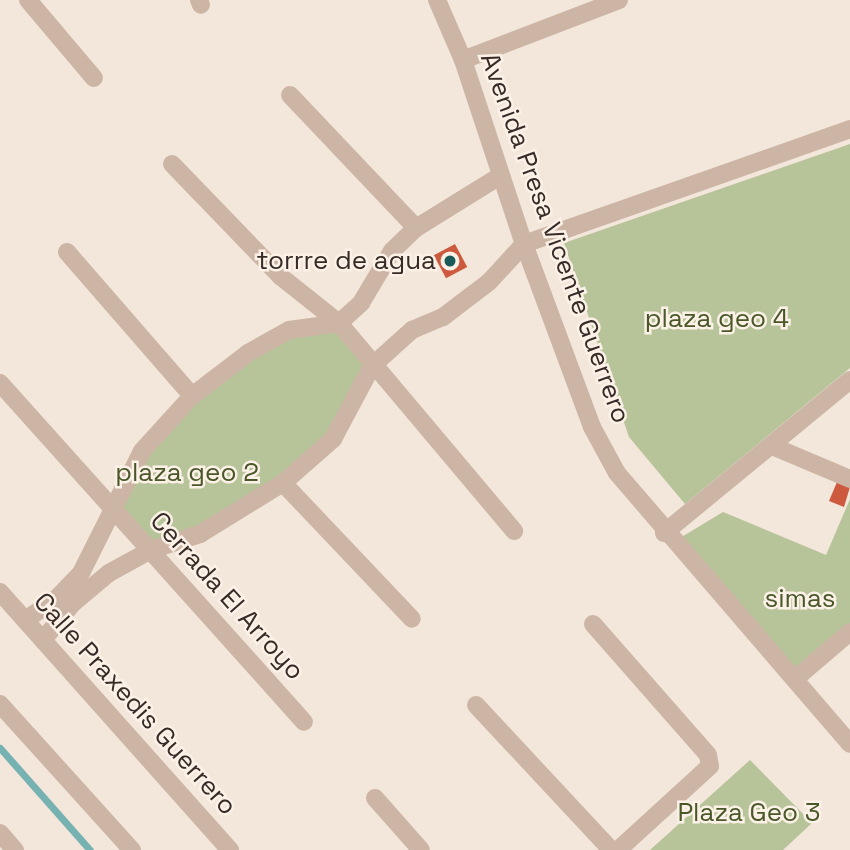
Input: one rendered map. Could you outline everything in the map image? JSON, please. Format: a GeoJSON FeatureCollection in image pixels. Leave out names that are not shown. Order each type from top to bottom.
{"type":"FeatureCollection","features":[{"type":"Feature","properties":{"kind":"street"},"geometry":{"type":"LineString","coordinates":[[28,0],[94,78]]}},
{"type":"Feature","properties":{"kind":"street","name":"Avenida Presa Vicente Guerrero"},"geometry":{"type":"LineString","coordinates":[[437,0],[463,60],[500,176],[592,427],[617,473],[664,533],[850,744]]}},
{"type":"Feature","properties":{"kind":"street"},"geometry":{"type":"LineString","coordinates":[[463,60],[619,0]]}},
{"type":"Feature","properties":{"kind":"street"},"geometry":{"type":"LineString","coordinates":[[290,95],[416,228]]}},
{"type":"Feature","properties":{"kind":"street"},"geometry":{"type":"LineString","coordinates":[[43,640],[82,595],[109,573],[151,550],[200,534],[284,483],[333,439],[372,366],[412,330],[443,317],[489,282],[524,244],[850,130]]}},
{"type":"Feature","properties":{"kind":"street"},"geometry":{"type":"LineString","coordinates":[[172,164],[280,276],[339,323],[372,366],[514,531]]}},
{"type":"Feature","properties":{"kind":"street"},"geometry":{"type":"LineString","coordinates":[[25,621],[55,600],[81,573],[100,541],[111,506],[142,451],[192,396],[248,353],[289,330],[339,323],[361,303],[393,251],[416,228],[500,176]]}},
{"type":"Feature","properties":{"kind":"street"},"geometry":{"type":"LineString","coordinates":[[67,252],[192,396]]}},
{"type":"Feature","properties":{"kind":"street"},"geometry":{"type":"LineString","coordinates":[[664,533],[850,380]]}},
{"type":"Feature","properties":{"kind":"street","name":"Cerrada El Arroyo"},"geometry":{"type":"LineString","coordinates":[[0,383],[304,722]]}},
{"type":"Feature","properties":{"kind":"street"},"geometry":{"type":"LineString","coordinates":[[772,446],[850,479]]}},
{"type":"Feature","properties":{"kind":"street"},"geometry":{"type":"LineString","coordinates":[[284,483],[412,619]]}},
{"type":"Feature","properties":{"kind":"street","name":"Calle Praxedis Guerrero"},"geometry":{"type":"LineString","coordinates":[[0,592],[230,850]]}},
{"type":"Feature","properties":{"kind":"street"},"geometry":{"type":"LineString","coordinates":[[593,624],[708,755],[710,766],[618,850]]}},
{"type":"Feature","properties":{"kind":"street"},"geometry":{"type":"LineString","coordinates":[[795,679],[850,632]]}},
{"type":"Feature","properties":{"kind":"street"},"geometry":{"type":"LineString","coordinates":[[0,704],[132,850]]}},
{"type":"Feature","properties":{"kind":"street"},"geometry":{"type":"LineString","coordinates":[[476,705],[611,850]]}},
{"type":"Feature","properties":{"kind":"street"},"geometry":{"type":"LineString","coordinates":[[375,798],[421,850]]}},
{"type":"Feature","properties":{"kind":"street"},"geometry":{"type":"LineString","coordinates":[[0,833],[15,850]]}},
{"type":"Feature","properties":{"kind":"green space","name":"plaza geo 4"},"geometry":{"type":"Polygon","coordinates":[[[850,144],[850,368],[685,504],[629,437],[564,243],[850,144]]]}},
{"type":"Feature","properties":{"kind":"green space","name":"plaza geo 2"},"geometry":{"type":"Polygon","coordinates":[[[329,317],[371,367],[330,439],[281,482],[198,532],[152,546],[115,505],[146,450],[249,355],[329,317]]]}},
{"type":"Feature","properties":{"kind":"green space","name":"simas"},"geometry":{"type":"Polygon","coordinates":[[[850,499],[850,627],[799,672],[680,538],[723,512],[826,555],[850,499]]]}},
{"type":"Feature","properties":{"kind":"green space","name":"Plaza Geo 3"},"geometry":{"type":"Polygon","coordinates":[[[750,760],[812,823],[783,850],[650,850],[750,760]]]}},
{"type":"Feature","properties":{"kind":"building","name":"torrre de agua"},"geometry":{"type":"Polygon","coordinates":[[[455,244],[467,267],[446,278],[434,255],[455,244]]]}},
{"type":"Feature","properties":{"kind":"building"},"geometry":{"type":"Polygon","coordinates":[[[837,482],[850,487],[844,507],[829,501],[837,482]]]}},
{"type":"Feature","properties":{"kind":"waterway"},"geometry":{"type":"LineString","coordinates":[[0,748],[90,850]]}},
{"type":"Feature","properties":{"kind":"place","name":"torrre de agua"},"geometry":{"type":"Point","coordinates":[450,261]}}]}
